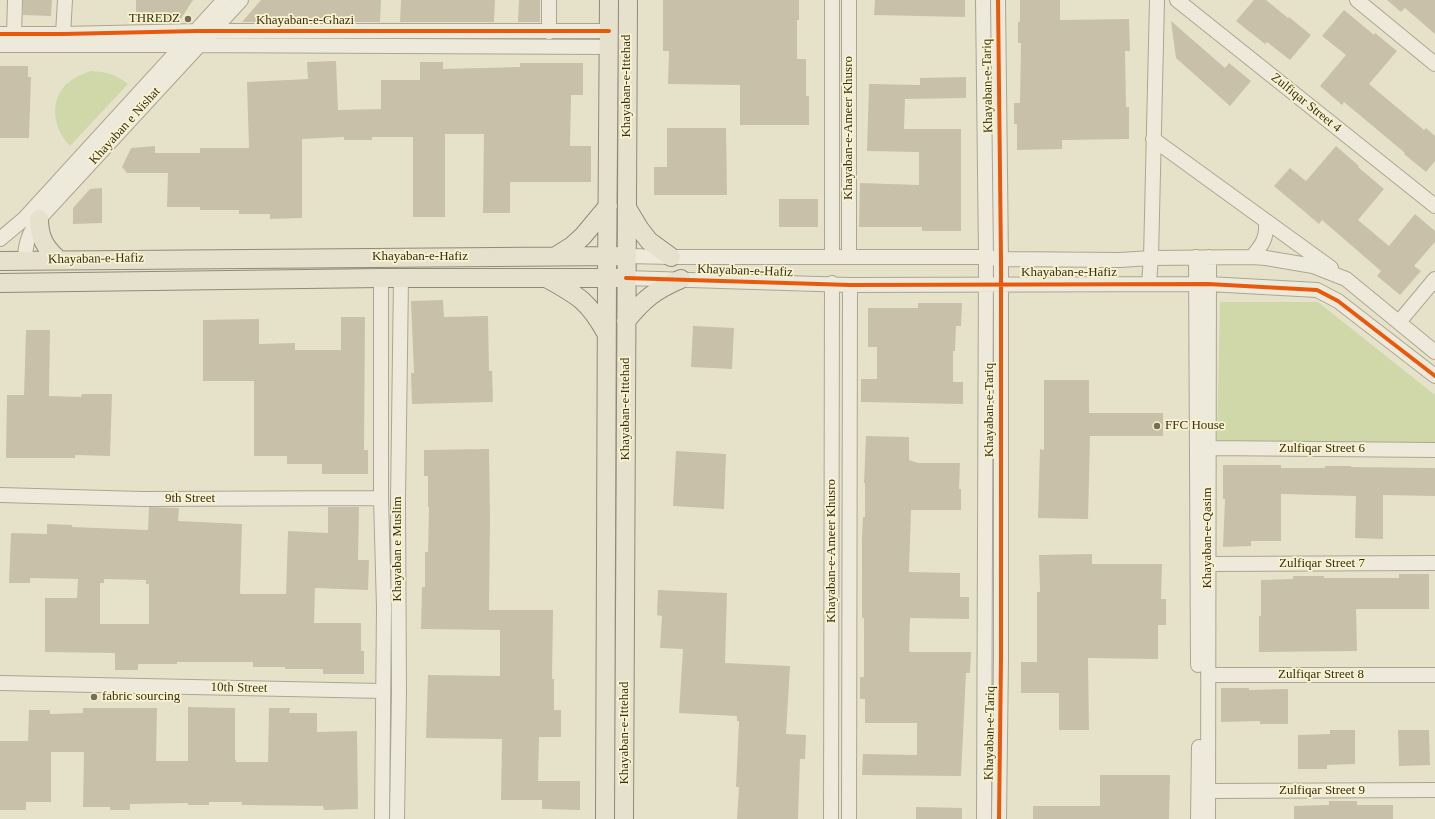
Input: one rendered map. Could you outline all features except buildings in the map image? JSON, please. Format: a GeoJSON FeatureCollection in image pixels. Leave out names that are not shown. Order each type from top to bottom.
{"type":"FeatureCollection","features":[{"type":"Feature","properties":{"kind":"main road","name":"Khayaban-e-Ittehad"},"geometry":{"type":"LineString","coordinates":[[605,819],[606,333],[609,0]]}},
{"type":"Feature","properties":{"kind":"main road","name":"Khayaban-e-Ittehad"},"geometry":{"type":"LineString","coordinates":[[624,819],[628,0]]}},
{"type":"Feature","properties":{"kind":"main road"},"geometry":{"type":"LineString","coordinates":[[556,256],[572,246],[583,236],[608,206]]}},
{"type":"Feature","properties":{"kind":"main road"},"geometry":{"type":"LineString","coordinates":[[627,208],[649,241],[671,257]]}},
{"type":"Feature","properties":{"kind":"main road"},"geometry":{"type":"LineString","coordinates":[[39,219],[41,238],[46,247],[59,260]]}},
{"type":"Feature","properties":{"kind":"main road","name":"Khayaban-e-Hafiz"},"geometry":{"type":"LineString","coordinates":[[0,261],[627,256]]}},
{"type":"Feature","properties":{"kind":"main road","name":"Khayaban-e-Hafiz"},"geometry":{"type":"LineString","coordinates":[[0,283],[381,278],[626,278]]}},
{"type":"Feature","properties":{"kind":"main road"},"geometry":{"type":"LineString","coordinates":[[547,278],[573,293],[585,302],[596,316],[606,333]]}},
{"type":"Feature","properties":{"kind":"main road"},"geometry":{"type":"LineString","coordinates":[[626,321],[650,296],[662,287],[681,279]]}},
{"type":"Feature","properties":{"kind":"street"},"geometry":{"type":"LineString","coordinates":[[14,35],[15,0]]}},
{"type":"Feature","properties":{"kind":"street"},"geometry":{"type":"LineString","coordinates":[[64,0],[64,34]]}},
{"type":"Feature","properties":{"kind":"street","name":"Khayaban e Nishat"},"geometry":{"type":"LineString","coordinates":[[0,239],[24,219],[224,0]]}},
{"type":"Feature","properties":{"kind":"street","name":"Khayaban e Nishat"},"geometry":{"type":"LineString","coordinates":[[25,260],[25,248],[29,235],[39,219],[241,0]]}},
{"type":"Feature","properties":{"kind":"street"},"geometry":{"type":"LineString","coordinates":[[549,0],[549,32]]}},
{"type":"Feature","properties":{"kind":"street","name":"Khayaban-e-Ameer Khusro"},"geometry":{"type":"LineString","coordinates":[[832,0],[832,257]]}},
{"type":"Feature","properties":{"kind":"street","name":"Khayaban-e-Ameer Khusro"},"geometry":{"type":"LineString","coordinates":[[849,0],[849,257]]}},
{"type":"Feature","properties":{"kind":"street","name":"Khayaban-e-Tariq"},"geometry":{"type":"LineString","coordinates":[[983,0],[982,23],[986,257],[984,819]]}},
{"type":"Feature","properties":{"kind":"street","name":"Khayaban-e-Tariq"},"geometry":{"type":"LineString","coordinates":[[998,0],[997,22],[1001,259],[1001,658],[999,819]]}},
{"type":"Feature","properties":{"kind":"street"},"geometry":{"type":"LineString","coordinates":[[1148,283],[1151,258],[1157,0]]}},
{"type":"Feature","properties":{"kind":"street","name":"Zulfiqar Street 4"},"geometry":{"type":"LineString","coordinates":[[1178,0],[1435,206]]}},
{"type":"Feature","properties":{"kind":"street"},"geometry":{"type":"LineString","coordinates":[[1357,0],[1435,64]]}},
{"type":"Feature","properties":{"kind":"street"},"geometry":{"type":"LineString","coordinates":[[982,23],[990,27],[996,25],[997,22]]}},
{"type":"Feature","properties":{"kind":"street","name":"Khayaban-e-Ghazi"},"geometry":{"type":"LineString","coordinates":[[0,34],[14,35],[197,31],[549,32],[609,39]]}},
{"type":"Feature","properties":{"kind":"street","name":"Khayaban-e-Ghazi"},"geometry":{"type":"LineString","coordinates":[[0,45],[199,45],[609,39]]}},
{"type":"Feature","properties":{"kind":"street"},"geometry":{"type":"LineString","coordinates":[[983,53],[985,49],[990,46],[995,47],[998,51]]}},
{"type":"Feature","properties":{"kind":"street"},"geometry":{"type":"LineString","coordinates":[[1153,139],[1346,279]]}},
{"type":"Feature","properties":{"kind":"street"},"geometry":{"type":"LineString","coordinates":[[1252,257],[1265,240],[1267,232],[1266,221]]}},
{"type":"Feature","properties":{"kind":"street","name":"Khayaban-e-Hafiz"},"geometry":{"type":"LineString","coordinates":[[627,256],[986,257],[1001,259],[1120,260],[1202,257],[1266,258],[1313,266],[1346,279],[1435,352]]}},
{"type":"Feature","properties":{"kind":"street","name":"Khayaban-e-Qasim"},"geometry":{"type":"LineString","coordinates":[[1198,819],[1198,560],[1202,257]]}},
{"type":"Feature","properties":{"kind":"street"},"geometry":{"type":"LineString","coordinates":[[381,278],[381,498],[384,608],[382,691],[382,819]]}},
{"type":"Feature","properties":{"kind":"street","name":"Khayaban e Muslim"},"geometry":{"type":"LineString","coordinates":[[397,819],[398,500],[402,278]]}},
{"type":"Feature","properties":{"kind":"street","name":"Khayaban-e-Hafiz"},"geometry":{"type":"LineString","coordinates":[[626,278],[832,284],[1148,283],[1202,284],[1317,290],[1338,301],[1435,376]]}},
{"type":"Feature","properties":{"kind":"street"},"geometry":{"type":"LineString","coordinates":[[1399,322],[1435,279]]}},
{"type":"Feature","properties":{"kind":"street","name":"Khayaban-e-Ameer Khusro"},"geometry":{"type":"LineString","coordinates":[[831,819],[832,284]]}},
{"type":"Feature","properties":{"kind":"street","name":"Khayaban-e-Ameer Khusro"},"geometry":{"type":"LineString","coordinates":[[849,819],[850,284]]}},
{"type":"Feature","properties":{"kind":"street","name":"Khayaban-e-Qasim"},"geometry":{"type":"LineString","coordinates":[[1202,284],[1208,448],[1208,819]]}},
{"type":"Feature","properties":{"kind":"street","name":"Zulfiqar Street 6"},"geometry":{"type":"LineString","coordinates":[[1208,448],[1435,450]]}},
{"type":"Feature","properties":{"kind":"street","name":"9th Street"},"geometry":{"type":"LineString","coordinates":[[0,495],[142,499],[381,498]]}},
{"type":"Feature","properties":{"kind":"street","name":"Zulfiqar Street 7"},"geometry":{"type":"LineString","coordinates":[[1209,564],[1435,563]]}},
{"type":"Feature","properties":{"kind":"street"},"geometry":{"type":"LineString","coordinates":[[384,608],[398,607]]}},
{"type":"Feature","properties":{"kind":"street"},"geometry":{"type":"LineString","coordinates":[[984,636],[991,641],[997,639],[1001,635]]}},
{"type":"Feature","properties":{"kind":"street"},"geometry":{"type":"LineString","coordinates":[[984,662],[986,656],[991,653],[996,654],[1001,658]]}},
{"type":"Feature","properties":{"kind":"street","name":"Zulfiqar Street 8"},"geometry":{"type":"LineString","coordinates":[[1208,675],[1435,675]]}},
{"type":"Feature","properties":{"kind":"street","name":"10th Street"},"geometry":{"type":"LineString","coordinates":[[0,683],[382,691]]}},
{"type":"Feature","properties":{"kind":"street","name":"Zulfiqar Street 9"},"geometry":{"type":"LineString","coordinates":[[1209,791],[1435,790]]}},
{"type":"Feature","properties":{"kind":"street"},"geometry":{"type":"LineString","coordinates":[[831,801],[835,806],[841,807],[846,805],[849,800]]}},
{"type":"Feature","properties":{"kind":"green space"},"geometry":{"type":"Polygon","coordinates":[[[91,71],[111,74],[128,84],[70,146],[64,139],[57,123],[55,114],[58,97],[62,89],[69,82],[80,75],[91,71]]]}},
{"type":"Feature","properties":{"kind":"green space"},"geometry":{"type":"Polygon","coordinates":[[[1220,302],[1318,302],[1435,395],[1435,443],[1217,440],[1220,302]]]}},
{"type":"Feature","properties":{"kind":"cycle path"},"geometry":{"type":"LineString","coordinates":[[998,0],[1001,259],[1001,658],[999,819]]}},
{"type":"Feature","properties":{"kind":"cycle path"},"geometry":{"type":"LineString","coordinates":[[0,34],[197,31],[609,31]]}},
{"type":"Feature","properties":{"kind":"cycle path"},"geometry":{"type":"LineString","coordinates":[[626,278],[850,285],[1208,284],[1317,290],[1338,301],[1435,376]]}},
{"type":"Feature","properties":{"kind":"place","name":"THREDZ"},"geometry":{"type":"Point","coordinates":[188,19]}},
{"type":"Feature","properties":{"kind":"place","name":"FFC House"},"geometry":{"type":"Point","coordinates":[1157,426]}},
{"type":"Feature","properties":{"kind":"place","name":"fabric sourcing"},"geometry":{"type":"Point","coordinates":[94,697]}}]}
